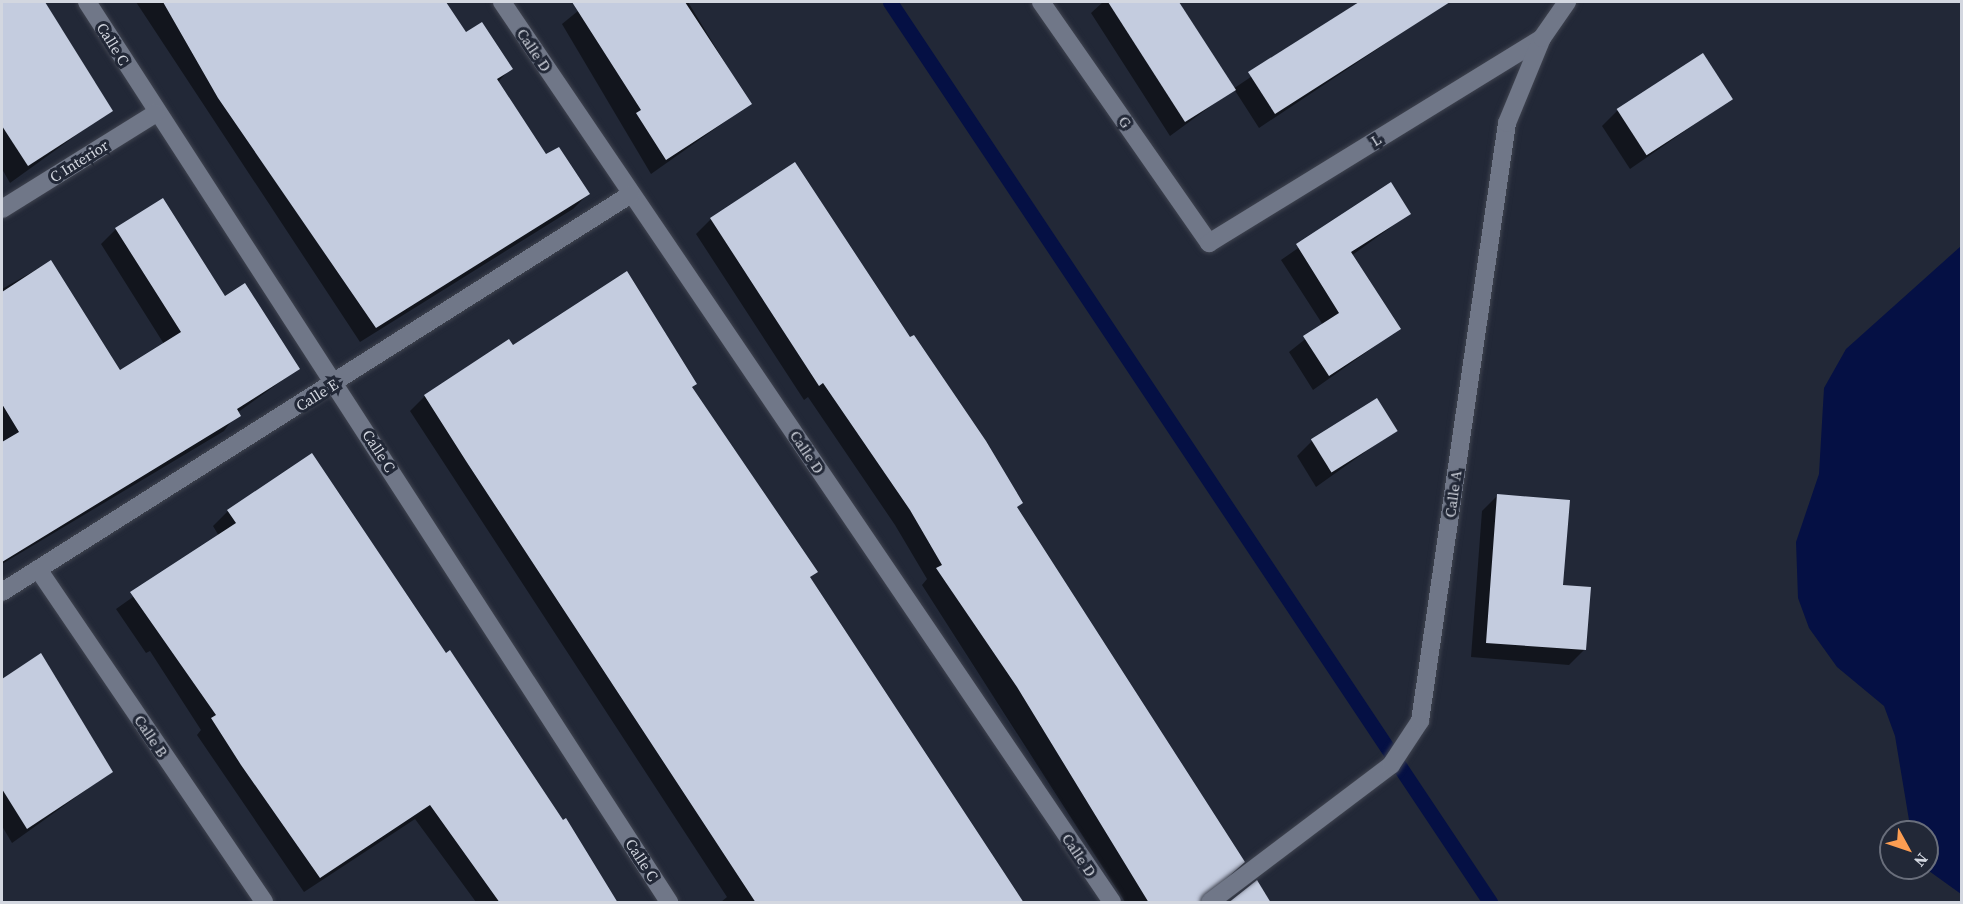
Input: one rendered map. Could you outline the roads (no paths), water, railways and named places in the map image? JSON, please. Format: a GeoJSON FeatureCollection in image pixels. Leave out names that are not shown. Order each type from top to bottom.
{"type":"FeatureCollection","features":[{"type":"Feature","properties":{"kind":"street","name":"Calle C"},"geometry":{"type":"LineString","coordinates":[[87,2],[156,113],[336,383],[669,903]]}},
{"type":"Feature","properties":{"kind":"street","name":"Calle D"},"geometry":{"type":"LineString","coordinates":[[502,2],[1112,903]]}},
{"type":"Feature","properties":{"kind":"street","name":"G"},"geometry":{"type":"LineString","coordinates":[[1041,2],[1209,243]]}},
{"type":"Feature","properties":{"kind":"street","name":"Calle A"},"geometry":{"type":"LineString","coordinates":[[1210,903],[1397,758],[1420,721],[1507,123],[1542,38],[1567,2]]}},
{"type":"Feature","properties":{"kind":"street","name":"L"},"geometry":{"type":"LineString","coordinates":[[1209,243],[1542,38]]}},
{"type":"Feature","properties":{"kind":"street","name":"C Interior"},"geometry":{"type":"LineString","coordinates":[[2,209],[156,113]]}},
{"type":"Feature","properties":{"kind":"street","name":"Calle E"},"geometry":{"type":"LineString","coordinates":[[2,592],[336,383],[631,194]]}},
{"type":"Feature","properties":{"kind":"street","name":"Calle B"},"geometry":{"type":"LineString","coordinates":[[38,569],[264,903]]}},
{"type":"Feature","properties":{"kind":"waterway"},"geometry":{"type":"LineString","coordinates":[[890,2],[1490,902]]}}]}
